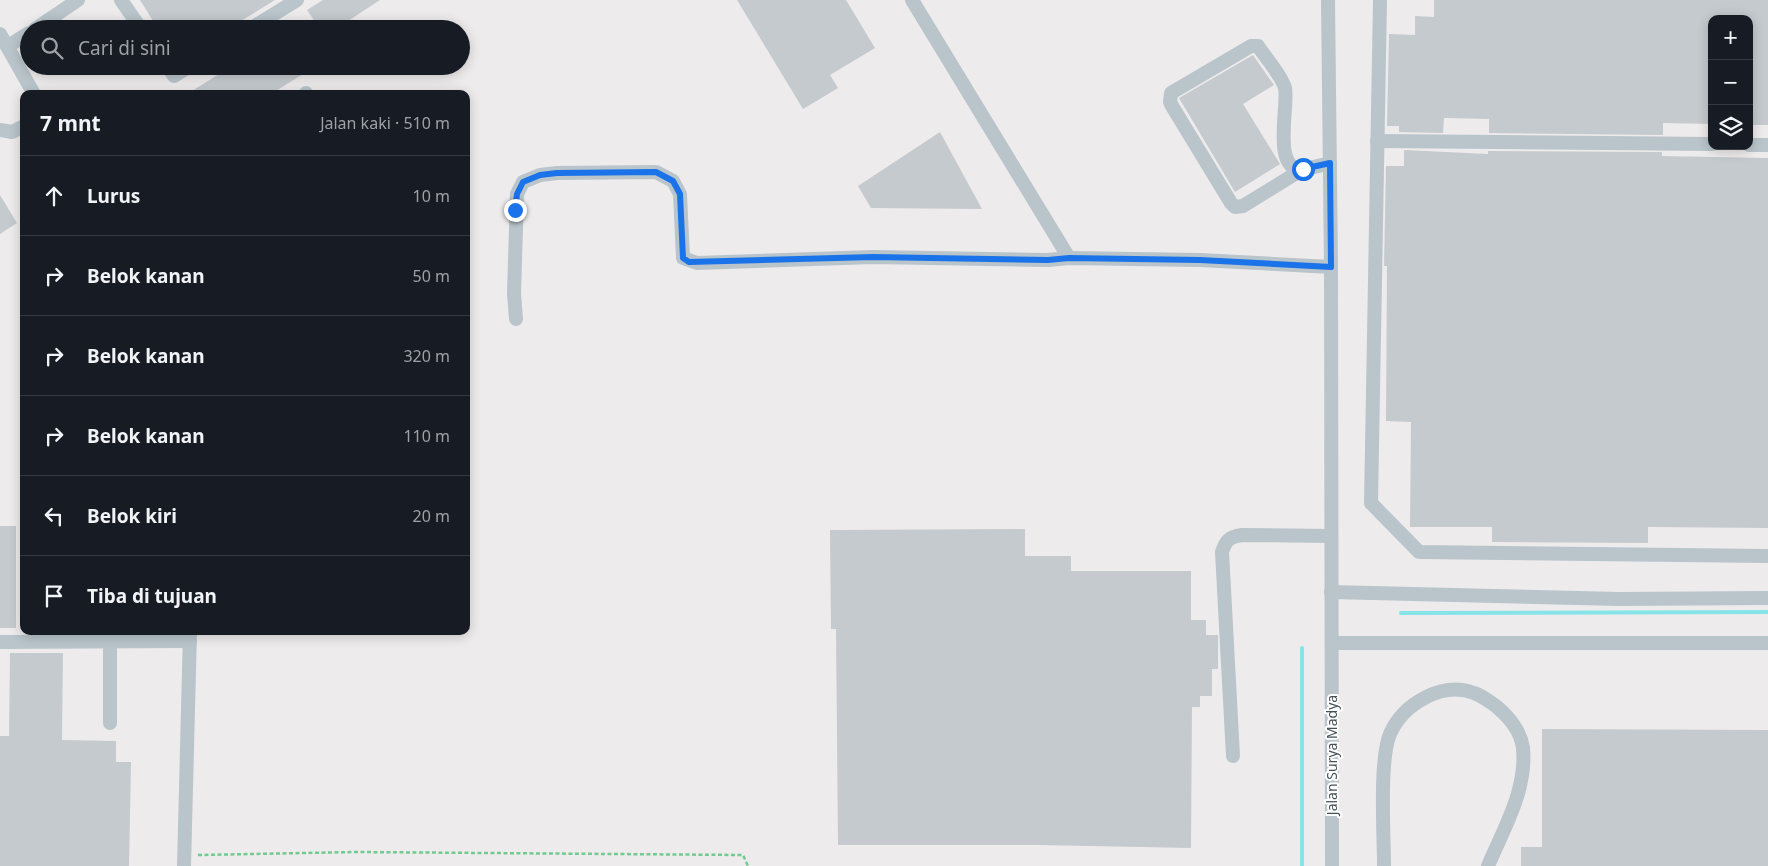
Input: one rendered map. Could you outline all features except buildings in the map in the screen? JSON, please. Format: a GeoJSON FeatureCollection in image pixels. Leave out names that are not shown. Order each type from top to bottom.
{"type":"FeatureCollection","features":[{"type":"Feature","properties":{"kind":"street"},"geometry":{"type":"LineString","coordinates":[[48,20],[78,0]]}},
{"type":"Feature","properties":{"kind":"street"},"geometry":{"type":"LineString","coordinates":[[121,0],[135,20]]}},
{"type":"Feature","properties":{"kind":"street"},"geometry":{"type":"LineString","coordinates":[[265,20],[297,0]]}},
{"type":"Feature","properties":{"kind":"street"},"geometry":{"type":"LineString","coordinates":[[912,0],[1069,258]]}},
{"type":"Feature","properties":{"kind":"street","name":"Jalan Surya Madya"},"geometry":{"type":"LineString","coordinates":[[1328,0],[1331,267],[1332,866]]}},
{"type":"Feature","properties":{"kind":"street"},"geometry":{"type":"LineString","coordinates":[[1380,0],[1370,503],[1419,552],[1768,556]]}},
{"type":"Feature","properties":{"kind":"street"},"geometry":{"type":"LineString","coordinates":[[0,34],[20,68]]}},
{"type":"Feature","properties":{"kind":"street"},"geometry":{"type":"LineString","coordinates":[[8,46],[20,39]]}},
{"type":"Feature","properties":{"kind":"street"},"geometry":{"type":"LineString","coordinates":[[1303,169],[1295,168],[1285,155],[1285,88],[1258,46],[1251,46],[1171,93],[1170,102],[1231,204],[1235,207],[1243,206],[1303,169],[1330,163]]}},
{"type":"Feature","properties":{"kind":"street"},"geometry":{"type":"LineString","coordinates":[[24,75],[32,90]]}},
{"type":"Feature","properties":{"kind":"street"},"geometry":{"type":"LineString","coordinates":[[0,130],[12,132],[20,128]]}},
{"type":"Feature","properties":{"kind":"street"},"geometry":{"type":"LineString","coordinates":[[1377,141],[1708,144]]}},
{"type":"Feature","properties":{"kind":"street"},"geometry":{"type":"LineString","coordinates":[[1753,145],[1768,145]]}},
{"type":"Feature","properties":{"kind":"street"},"geometry":{"type":"LineString","coordinates":[[516,319],[514,294],[517,194],[523,182],[540,175],[557,173],[656,172],[673,181],[680,194],[683,258],[689,262],[873,257],[1048,260],[1069,258],[1200,260],[1331,267]]}},
{"type":"Feature","properties":{"kind":"street"},"geometry":{"type":"LineString","coordinates":[[1233,756],[1222,552],[1225,542],[1231,536],[1331,536]]}},
{"type":"Feature","properties":{"kind":"street"},"geometry":{"type":"LineString","coordinates":[[1331,592],[1610,599],[1768,598]]}},
{"type":"Feature","properties":{"kind":"street"},"geometry":{"type":"LineString","coordinates":[[0,642],[110,642],[190,636],[184,860]]}},
{"type":"Feature","properties":{"kind":"street"},"geometry":{"type":"LineString","coordinates":[[110,642],[110,723]]}},
{"type":"Feature","properties":{"kind":"street"},"geometry":{"type":"LineString","coordinates":[[1332,643],[1768,643]]}},
{"type":"Feature","properties":{"kind":"street"},"geometry":{"type":"LineString","coordinates":[[1384,866],[1384,773],[1388,739],[1402,715],[1416,702],[1444,691],[1474,693],[1487,700],[1506,714],[1518,732],[1522,745],[1522,785],[1488,866]]}},
{"type":"Feature","properties":{"kind":"path"},"geometry":{"type":"LineString","coordinates":[[184,860],[356,852],[743,855],[748,866]]}},
{"type":"Feature","properties":{"kind":"waterway"},"geometry":{"type":"LineString","coordinates":[[1401,613],[1768,612]]}},
{"type":"Feature","properties":{"kind":"waterway"},"geometry":{"type":"LineString","coordinates":[[1302,648],[1302,866]]}},
{"type":"Feature","properties":{"kind":"route"},"geometry":{"type":"LineString","coordinates":[[515,210],[517,194],[523,182],[540,175],[557,173],[656,172],[673,181],[680,194],[683,258],[689,262],[873,257],[1048,260],[1069,258],[1200,260],[1331,267],[1330,163],[1303,169]]}}]}
